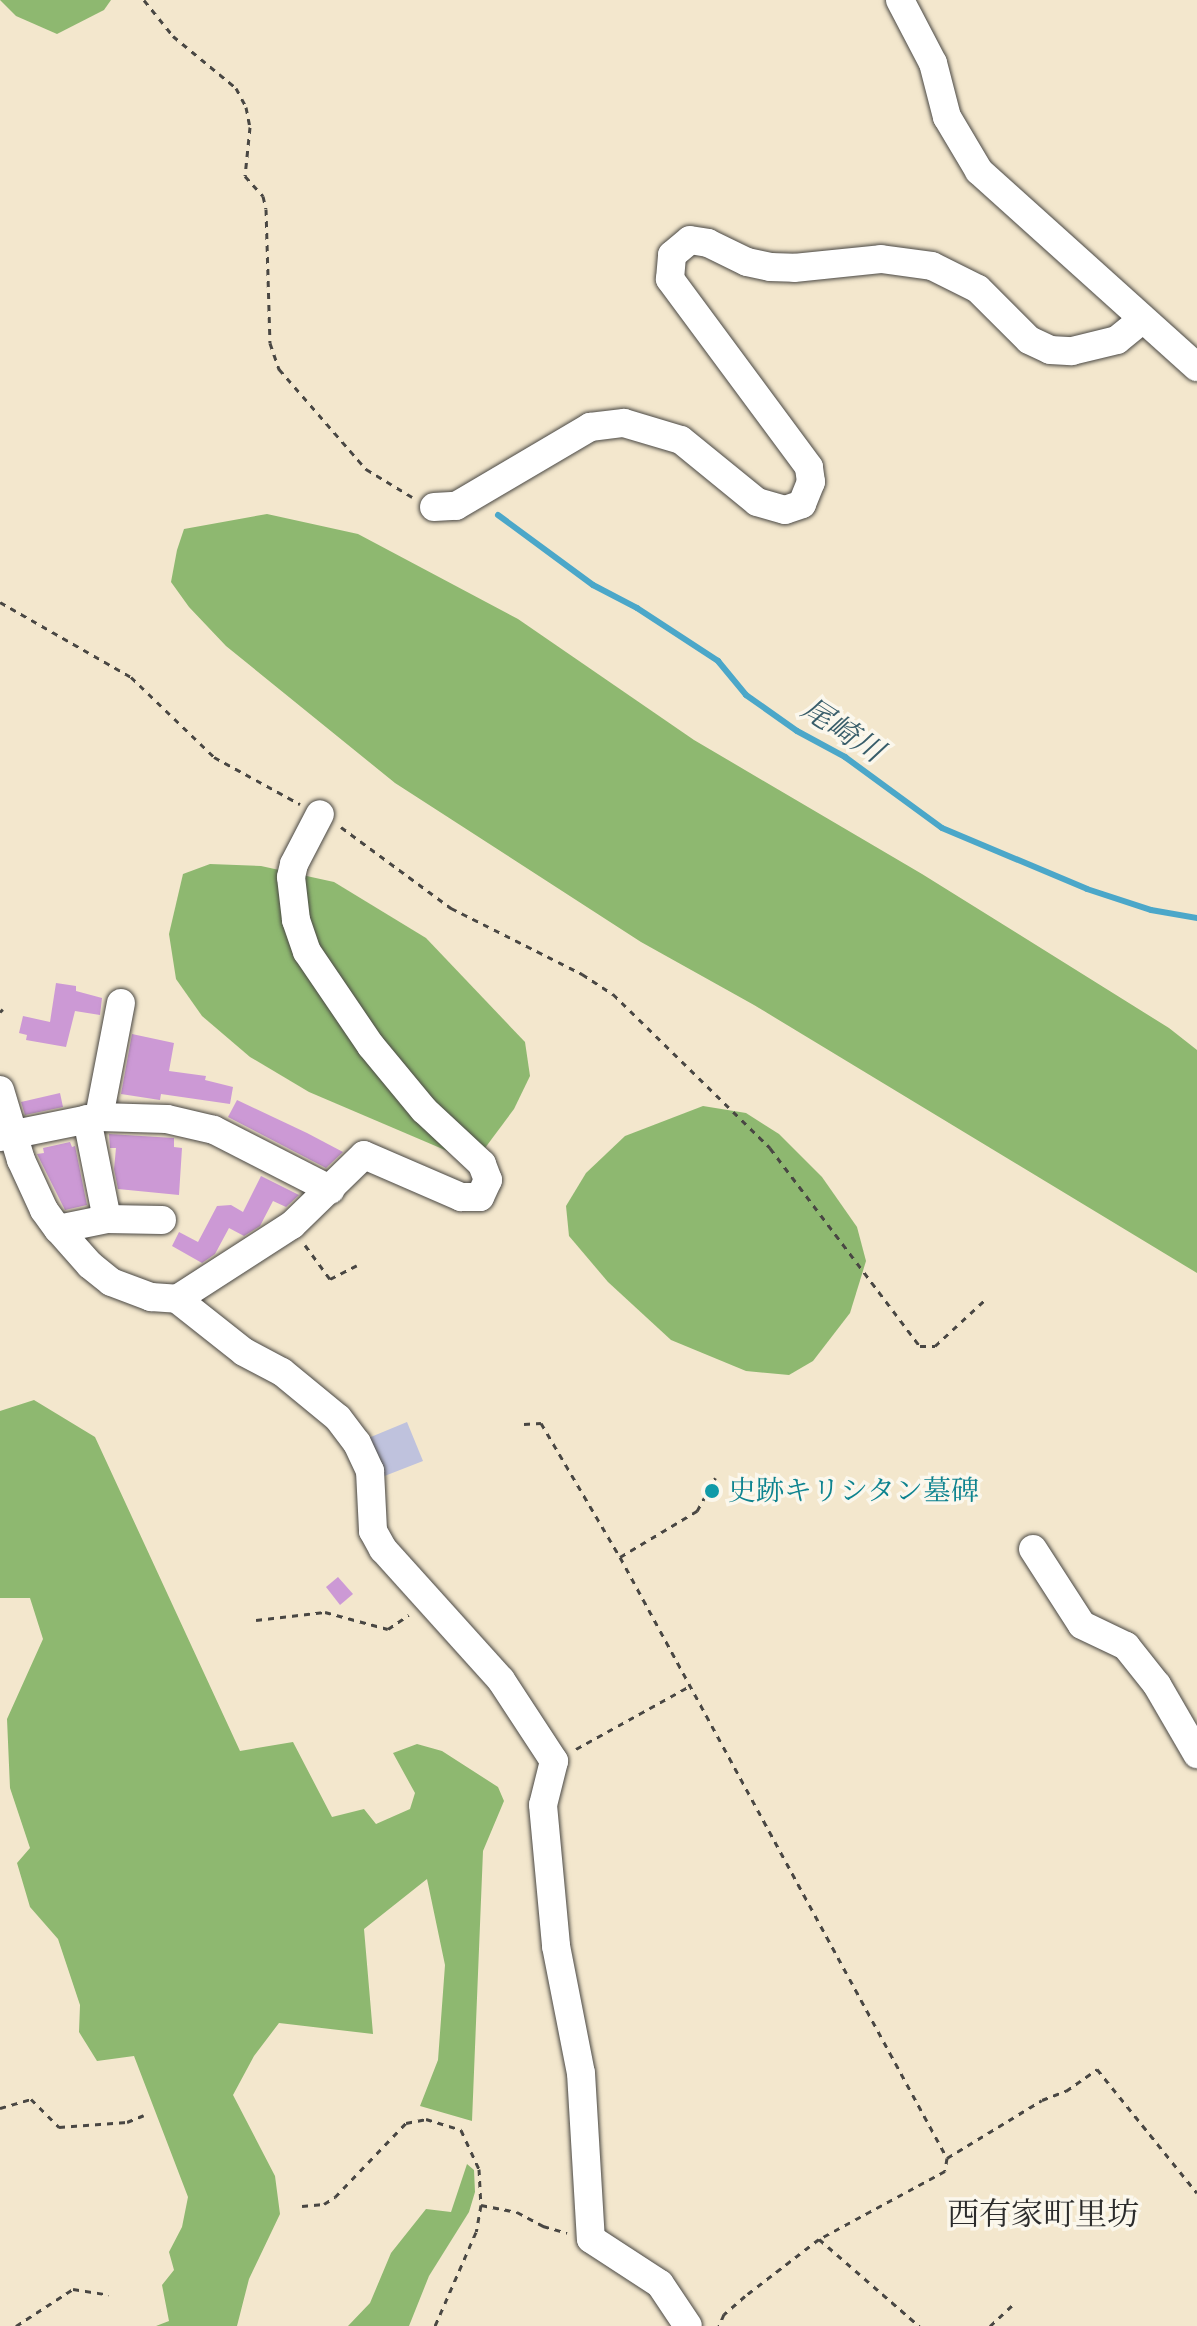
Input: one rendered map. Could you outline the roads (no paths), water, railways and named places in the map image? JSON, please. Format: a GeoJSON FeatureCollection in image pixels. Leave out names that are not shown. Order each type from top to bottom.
{"type":"FeatureCollection","features":[{"type":"Feature","properties":{"kind":"street"},"geometry":{"type":"LineString","coordinates":[[900,0],[933,63],[947,117],[979,171],[1197,367]]}},
{"type":"Feature","properties":{"kind":"street"},"geometry":{"type":"LineString","coordinates":[[434,507],[456,506],[590,427],[624,423],[681,440],[757,502],[785,510],[802,504],[810,490],[809,467],[670,279],[672,255],[690,240],[708,243],[747,262],[770,267],[794,268],[881,259],[932,266],[978,289],[1029,340],[1050,350],[1072,351],[1117,340],[1143,319]]}},
{"type":"Feature","properties":{"kind":"street"},"geometry":{"type":"LineString","coordinates":[[177,1299],[292,1225],[364,1155],[473,1200],[484,1193],[488,1180],[482,1164],[424,1110],[371,1046],[307,952],[296,920],[291,877],[294,864],[320,814]]}},
{"type":"Feature","properties":{"kind":"street"},"geometry":{"type":"LineString","coordinates":[[107,1219],[93,1118],[121,1003]]}},
{"type":"Feature","properties":{"kind":"street"},"geometry":{"type":"LineString","coordinates":[[0,1090],[7,1135],[58,1229],[90,1265],[111,1282],[151,1297],[177,1299],[244,1352],[282,1372],[338,1418],[357,1443],[370,1471],[373,1531],[383,1549],[501,1680],[554,1761],[543,1805],[556,1946],[581,2073],[591,2239],[660,2284],[688,2326]]}},
{"type":"Feature","properties":{"kind":"street"},"geometry":{"type":"LineString","coordinates":[[7,1135],[93,1118],[143,1117],[194,1124],[331,1190]]}},
{"type":"Feature","properties":{"kind":"street"},"geometry":{"type":"LineString","coordinates":[[58,1229],[107,1219],[162,1220]]}},
{"type":"Feature","properties":{"kind":"street"},"geometry":{"type":"LineString","coordinates":[[1033,1549],[1082,1625],[1126,1646],[1157,1685],[1197,1754]]}},
{"type":"Feature","properties":{"kind":"waterway","name":"尾崎川"},"geometry":{"type":"LineString","coordinates":[[498,515],[593,585],[637,608],[718,661],[746,695],[797,731],[845,757],[942,828],[1087,889],[1151,910],[1197,918]]}},
{"type":"Feature","properties":{"kind":"place","name":"史跡キリシタン墓碑"},"geometry":{"type":"Point","coordinates":[712,1491]}},
{"type":"Feature","properties":{"kind":"district","name":"西有家町里坊"},"geometry":{"type":"Point","coordinates":[1043,2215]}}]}
